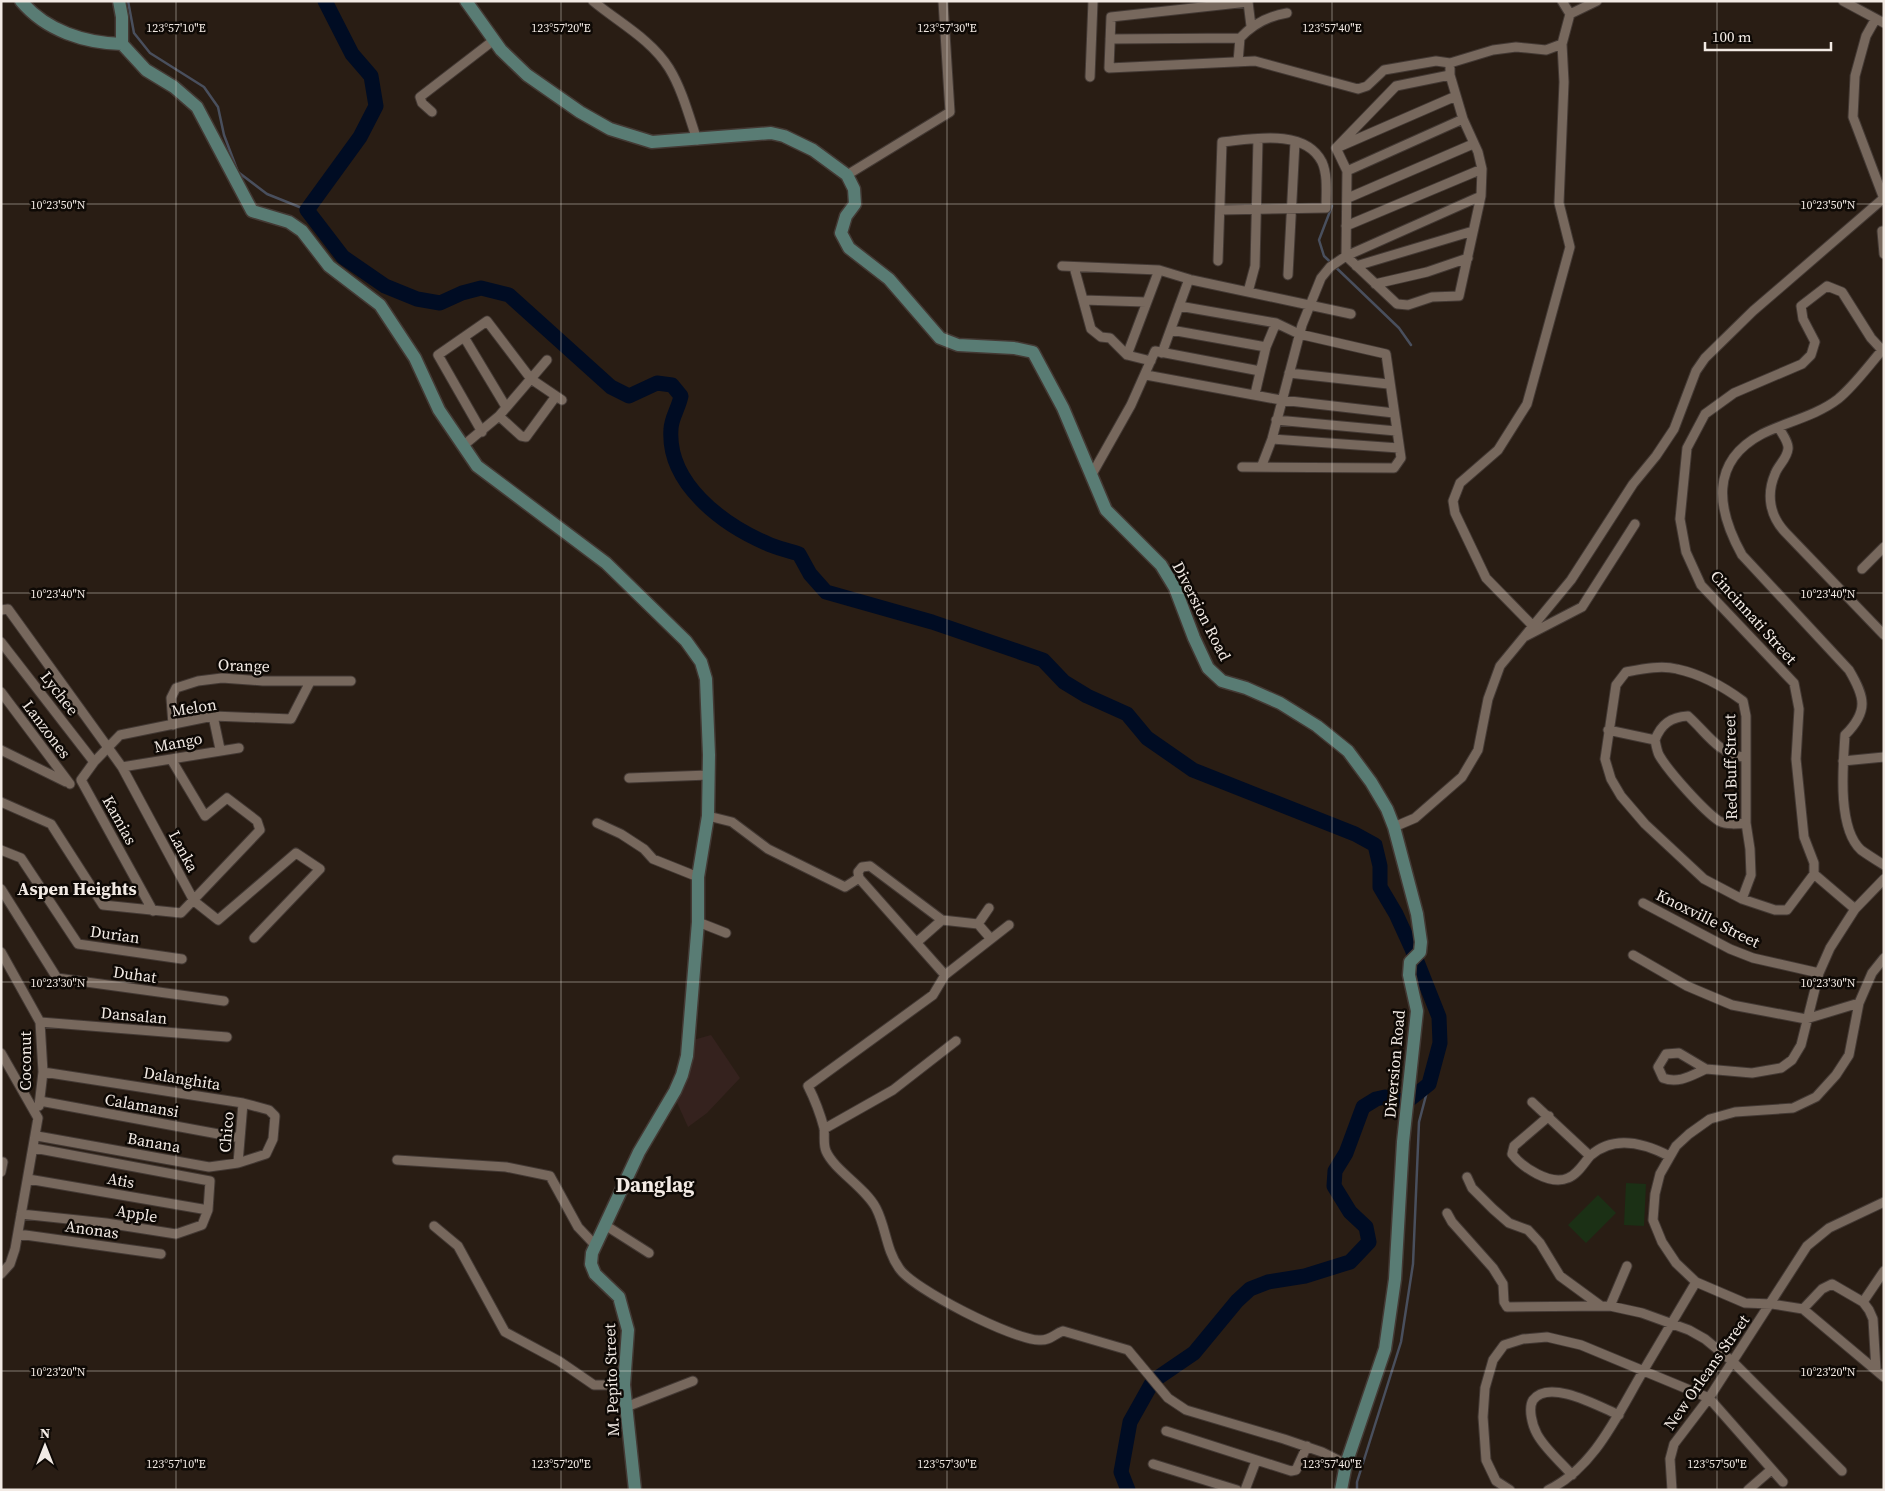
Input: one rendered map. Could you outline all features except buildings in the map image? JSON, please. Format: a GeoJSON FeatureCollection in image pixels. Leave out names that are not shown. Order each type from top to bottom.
{"type":"FeatureCollection","features":[{"type":"Feature","properties":{"kind":"street"},"geometry":{"type":"LineString","coordinates":[[21,1],[46,24],[71,35],[97,43],[122,44],[122,17],[119,2]]}},
{"type":"Feature","properties":{"kind":"street"},"geometry":{"type":"LineString","coordinates":[[466,1],[494,40],[527,75],[580,112],[610,129],[652,142],[697,140],[758,133],[784,136],[813,150],[847,175],[950,112],[943,1]]}},
{"type":"Feature","properties":{"kind":"street"},"geometry":{"type":"LineString","coordinates":[[593,1],[641,38],[662,58],[677,84],[697,140]]}},
{"type":"Feature","properties":{"kind":"street"},"geometry":{"type":"LineString","coordinates":[[1090,77],[1093,1]]}},
{"type":"Feature","properties":{"kind":"street"},"geometry":{"type":"LineString","coordinates":[[1532,625],[1481,570],[1455,513],[1453,501],[1460,483],[1498,450],[1527,404],[1570,247],[1559,203],[1564,82],[1562,44],[1570,14],[1562,1]]}},
{"type":"Feature","properties":{"kind":"street"},"geometry":{"type":"LineString","coordinates":[[1570,14],[1597,1]]}},
{"type":"Feature","properties":{"kind":"street"},"geometry":{"type":"LineString","coordinates":[[1394,827],[1415,818],[1462,777],[1478,750],[1488,699],[1500,666],[1571,580],[1633,484],[1656,456],[1674,429],[1696,371],[1705,358],[1753,311],[1884,198],[1853,117],[1856,76],[1866,36],[1880,22],[1843,1]]}},
{"type":"Feature","properties":{"kind":"street"},"geometry":{"type":"LineString","coordinates":[[1251,26],[1248,2],[1111,18],[1110,68],[1255,62],[1358,89],[1367,86],[1384,70],[1436,62],[1450,63],[1493,50],[1516,47],[1546,50],[1562,44]]}},
{"type":"Feature","properties":{"kind":"street"},"geometry":{"type":"LineString","coordinates":[[1238,62],[1240,38],[1251,26],[1276,14],[1287,13]]}},
{"type":"Feature","properties":{"kind":"street"},"geometry":{"type":"LineString","coordinates":[[1092,44],[1110,41],[1240,38]]}},
{"type":"Feature","properties":{"kind":"street"},"geometry":{"type":"LineString","coordinates":[[432,112],[422,103],[420,97],[494,40]]}},
{"type":"Feature","properties":{"kind":"street","name":"M. Pepito Street"},"geometry":{"type":"LineString","coordinates":[[122,44],[146,70],[174,87],[197,107],[252,212],[289,222],[302,231],[329,266],[380,305],[414,358],[439,410],[477,466],[597,555],[686,641],[701,662],[706,679],[708,816],[698,877],[698,922],[687,1056],[682,1075],[639,1152],[600,1235],[591,1264],[595,1274],[620,1297],[628,1330],[624,1385],[635,1490]]}},
{"type":"Feature","properties":{"kind":"street"},"geometry":{"type":"LineString","coordinates":[[1336,148],[1347,171],[1346,256],[1398,304],[1408,305],[1432,297],[1459,296],[1481,196],[1482,169],[1478,152],[1463,119],[1456,96],[1450,75],[1450,63]]}},
{"type":"Feature","properties":{"kind":"street"},"geometry":{"type":"LineString","coordinates":[[1336,148],[1396,86],[1450,75]]}},
{"type":"Feature","properties":{"kind":"street"},"geometry":{"type":"LineString","coordinates":[[1336,148],[1456,96]]}},
{"type":"Feature","properties":{"kind":"street"},"geometry":{"type":"LineString","coordinates":[[1347,171],[1463,119]]}},
{"type":"Feature","properties":{"kind":"street"},"geometry":{"type":"LineString","coordinates":[[1218,261],[1222,142],[1280,138],[1295,142],[1312,150],[1322,162],[1326,183],[1326,208],[1220,210]]}},
{"type":"Feature","properties":{"kind":"street"},"geometry":{"type":"LineString","coordinates":[[1248,292],[1255,266],[1258,139]]}},
{"type":"Feature","properties":{"kind":"street"},"geometry":{"type":"LineString","coordinates":[[1288,275],[1295,142]]}},
{"type":"Feature","properties":{"kind":"street"},"geometry":{"type":"LineString","coordinates":[[1348,198],[1473,144]]}},
{"type":"Feature","properties":{"kind":"street"},"geometry":{"type":"LineString","coordinates":[[1346,226],[1482,169]]}},
{"type":"Feature","properties":{"kind":"street","name":"Diversion Road"},"geometry":{"type":"LineString","coordinates":[[847,175],[854,189],[854,204],[846,216],[841,234],[849,248],[889,279],[940,338],[958,345],[1014,348],[1033,352],[1063,408],[1106,510],[1160,565],[1175,588],[1194,638],[1208,668],[1222,681],[1246,688],[1288,708],[1317,726],[1348,751],[1387,808],[1394,827],[1417,914],[1422,942],[1409,975],[1417,1011],[1403,1142],[1395,1279],[1385,1349],[1346,1464],[1342,1490]]}},
{"type":"Feature","properties":{"kind":"street"},"geometry":{"type":"LineString","coordinates":[[1262,465],[1272,439],[1299,334],[1321,278],[1333,264],[1346,256],[1481,196]]}},
{"type":"Feature","properties":{"kind":"street"},"geometry":{"type":"LineString","coordinates":[[1356,266],[1473,230]]}},
{"type":"Feature","properties":{"kind":"street"},"geometry":{"type":"LineString","coordinates":[[1882,231],[1884,254]]}},
{"type":"Feature","properties":{"kind":"street"},"geometry":{"type":"LineString","coordinates":[[1375,284],[1427,272],[1468,258]]}},
{"type":"Feature","properties":{"kind":"street"},"geometry":{"type":"LineString","coordinates":[[1062,266],[1159,270],[1189,279],[1352,314]]}},
{"type":"Feature","properties":{"kind":"street"},"geometry":{"type":"LineString","coordinates":[[1074,267],[1091,329],[1101,337],[1110,338],[1127,355],[1151,362]]}},
{"type":"Feature","properties":{"kind":"street"},"geometry":{"type":"LineString","coordinates":[[1127,355],[1159,270]]}},
{"type":"Feature","properties":{"kind":"street"},"geometry":{"type":"LineString","coordinates":[[1162,353],[1189,279]]}},
{"type":"Feature","properties":{"kind":"street","name":"Cincinnati Street"},"geometry":{"type":"LineString","coordinates":[[1814,874],[1814,863],[1804,837],[1796,759],[1799,709],[1794,683],[1701,585],[1686,552],[1680,519],[1683,478],[1687,448],[1705,414],[1734,393],[1802,364],[1811,355],[1815,342],[1804,319],[1801,306],[1827,286],[1842,292],[1871,338],[1883,349]]}},
{"type":"Feature","properties":{"kind":"street"},"geometry":{"type":"LineString","coordinates":[[1083,300],[1146,302]]}},
{"type":"Feature","properties":{"kind":"street"},"geometry":{"type":"LineString","coordinates":[[1179,306],[1276,323],[1299,334],[1386,354],[1388,384],[1400,458],[1394,468],[1262,465],[1242,467]]}},
{"type":"Feature","properties":{"kind":"street"},"geometry":{"type":"LineString","coordinates":[[482,432],[438,355],[487,321],[531,379],[559,398],[526,437],[521,436],[499,416]]}},
{"type":"Feature","properties":{"kind":"street"},"geometry":{"type":"LineString","coordinates":[[1254,394],[1266,348],[1276,323]]}},
{"type":"Feature","properties":{"kind":"street"},"geometry":{"type":"LineString","coordinates":[[1171,330],[1266,348]]}},
{"type":"Feature","properties":{"kind":"street"},"geometry":{"type":"LineString","coordinates":[[464,337],[506,407]]}},
{"type":"Feature","properties":{"kind":"street"},"geometry":{"type":"LineString","coordinates":[[1883,349],[1837,399],[1779,428],[1762,434],[1741,448],[1728,467],[1722,488],[1722,507],[1731,534],[1742,555],[1849,670],[1860,688],[1862,713],[1856,724],[1845,734],[1843,761],[1846,824],[1861,849],[1884,865]]}},
{"type":"Feature","properties":{"kind":"street"},"geometry":{"type":"LineString","coordinates":[[1091,476],[1112,441],[1146,375],[1155,351],[1260,371]]}},
{"type":"Feature","properties":{"kind":"street"},"geometry":{"type":"LineString","coordinates":[[464,446],[499,416],[547,360]]}},
{"type":"Feature","properties":{"kind":"street"},"geometry":{"type":"LineString","coordinates":[[1289,373],[1388,384]]}},
{"type":"Feature","properties":{"kind":"street"},"geometry":{"type":"LineString","coordinates":[[1146,375],[1281,400],[1394,413]]}},
{"type":"Feature","properties":{"kind":"street"},"geometry":{"type":"LineString","coordinates":[[1276,420],[1396,432]]}},
{"type":"Feature","properties":{"kind":"street"},"geometry":{"type":"LineString","coordinates":[[1779,428],[1788,446],[1787,453],[1775,473],[1771,491],[1772,515],[1777,524],[1884,635]]}},
{"type":"Feature","properties":{"kind":"street"},"geometry":{"type":"LineString","coordinates":[[1272,439],[1399,448]]}},
{"type":"Feature","properties":{"kind":"street"},"geometry":{"type":"LineString","coordinates":[[1522,638],[1582,607],[1635,524]]}},
{"type":"Feature","properties":{"kind":"street"},"geometry":{"type":"LineString","coordinates":[[1862,569],[1884,547]]}},
{"type":"Feature","properties":{"kind":"street","name":"Lanka"},"geometry":{"type":"LineString","coordinates":[[1,610],[8,609],[122,767],[194,901],[218,920],[296,853],[320,869],[254,938]]}},
{"type":"Feature","properties":{"kind":"street","name":"Lychee"},"geometry":{"type":"LineString","coordinates":[[1,642],[94,762]]}},
{"type":"Feature","properties":{"kind":"street","name":"Red Buff Street"},"geometry":{"type":"LineString","coordinates":[[1608,730],[1616,685],[1626,672],[1646,668],[1676,668],[1725,688],[1743,701],[1746,716],[1746,823],[1751,875],[1742,899]]}},
{"type":"Feature","properties":{"kind":"street","name":"Orange"},"geometry":{"type":"LineString","coordinates":[[173,725],[172,698],[176,688],[198,681],[222,678],[310,682],[350,681]]}},
{"type":"Feature","properties":{"kind":"street","name":"Melon"},"geometry":{"type":"LineString","coordinates":[[108,749],[120,735],[212,716],[291,719],[310,682]]}},
{"type":"Feature","properties":{"kind":"street","name":"Lanzones"},"geometry":{"type":"LineString","coordinates":[[1,692],[70,784]]}},
{"type":"Feature","properties":{"kind":"street"},"geometry":{"type":"LineString","coordinates":[[212,716],[220,749]]}},
{"type":"Feature","properties":{"kind":"street"},"geometry":{"type":"LineString","coordinates":[[1746,758],[1732,755],[1713,744],[1688,716],[1674,717],[1667,722],[1655,740],[1658,754],[1666,765],[1687,790],[1720,821],[1732,824],[1746,823]]}},
{"type":"Feature","properties":{"kind":"street"},"geometry":{"type":"LineString","coordinates":[[1655,740],[1608,730],[1605,759],[1611,779],[1621,796],[1645,824],[1704,879],[1742,899],[1775,910],[1787,910],[1814,874],[1855,910]]}},
{"type":"Feature","properties":{"kind":"street","name":"Mango"},"geometry":{"type":"LineString","coordinates":[[122,767],[220,749],[239,748]]}},
{"type":"Feature","properties":{"kind":"street"},"geometry":{"type":"LineString","coordinates":[[1,750],[70,784],[81,780],[94,762],[108,749]]}},
{"type":"Feature","properties":{"kind":"street"},"geometry":{"type":"LineString","coordinates":[[1843,761],[1884,757]]}},
{"type":"Feature","properties":{"kind":"street"},"geometry":{"type":"LineString","coordinates":[[1,802],[51,824],[103,905],[181,913],[260,830],[257,821],[227,798],[205,816],[171,759]]}},
{"type":"Feature","properties":{"kind":"street"},"geometry":{"type":"LineString","coordinates":[[628,778],[708,775]]}},
{"type":"Feature","properties":{"kind":"street","name":"Kamias"},"geometry":{"type":"LineString","coordinates":[[81,780],[153,911]]}},
{"type":"Feature","properties":{"kind":"street"},"geometry":{"type":"LineString","coordinates":[[708,816],[732,822],[768,849],[845,887],[859,878]]}},
{"type":"Feature","properties":{"kind":"street"},"geometry":{"type":"LineString","coordinates":[[598,824],[621,834],[644,849],[653,858],[698,877]]}},
{"type":"Feature","properties":{"kind":"street","name":"Durian"},"geometry":{"type":"LineString","coordinates":[[1,850],[21,858],[78,944],[182,959]]}},
{"type":"Feature","properties":{"kind":"street"},"geometry":{"type":"LineString","coordinates":[[945,975],[859,878],[858,872],[862,867],[870,866],[942,920],[978,924],[991,939]]}},
{"type":"Feature","properties":{"kind":"street"},"geometry":{"type":"LineString","coordinates":[[1706,1069],[1683,1079],[1670,1080],[1663,1078],[1658,1067],[1666,1054],[1679,1053],[1706,1069],[1752,1074],[1781,1068],[1792,1060],[1800,1045],[1819,973],[1830,948],[1855,910],[1884,879]]}},
{"type":"Feature","properties":{"kind":"street","name":"Duhat"},"geometry":{"type":"LineString","coordinates":[[1,889],[57,978],[224,1001]]}},
{"type":"Feature","properties":{"kind":"street","name":"Knoxville Street"},"geometry":{"type":"LineString","coordinates":[[1643,903],[1753,958],[1819,973]]}},
{"type":"Feature","properties":{"kind":"street"},"geometry":{"type":"LineString","coordinates":[[978,924],[989,908]]}},
{"type":"Feature","properties":{"kind":"street"},"geometry":{"type":"LineString","coordinates":[[917,942],[942,920]]}},
{"type":"Feature","properties":{"kind":"street"},"geometry":{"type":"LineString","coordinates":[[698,922],[726,933]]}},
{"type":"Feature","properties":{"kind":"street"},"geometry":{"type":"LineString","coordinates":[[1009,926],[945,975],[933,995],[808,1086],[818,1106],[824,1128],[826,1150],[859,1185],[876,1208],[899,1270],[910,1280],[972,1315],[1030,1338],[1049,1340],[1064,1332],[1118,1346],[1134,1355],[1150,1377],[1174,1404],[1186,1410],[1307,1446],[1346,1464]]}},
{"type":"Feature","properties":{"kind":"street","name":"Coconut"},"geometry":{"type":"LineString","coordinates":[[1,952],[40,1022],[42,1072],[37,1136],[18,1234],[10,1264],[1,1274]]}},
{"type":"Feature","properties":{"kind":"street"},"geometry":{"type":"LineString","coordinates":[[1633,955],[1687,986],[1732,1005],[1806,1019],[1859,1003]]}},
{"type":"Feature","properties":{"kind":"street","name":"New Orleans Street"},"geometry":{"type":"LineString","coordinates":[[1803,1309],[1772,1304],[1745,1303],[1696,1282],[1676,1263],[1666,1249],[1653,1220],[1654,1194],[1669,1156],[1676,1146],[1710,1119],[1735,1112],[1793,1108],[1816,1097],[1836,1075],[1849,1055],[1859,1003],[1872,973],[1884,958]]}},
{"type":"Feature","properties":{"kind":"street","name":"Dansalan"},"geometry":{"type":"LineString","coordinates":[[40,1022],[227,1037]]}},
{"type":"Feature","properties":{"kind":"street"},"geometry":{"type":"LineString","coordinates":[[824,1128],[893,1090],[956,1041]]}},
{"type":"Feature","properties":{"kind":"street"},"geometry":{"type":"LineString","coordinates":[[1,1053],[38,1118]]}},
{"type":"Feature","properties":{"kind":"street","name":"Dalanghita"},"geometry":{"type":"LineString","coordinates":[[42,1072],[244,1103],[269,1110],[275,1116],[273,1139],[266,1154]]}},
{"type":"Feature","properties":{"kind":"street","name":"Calamansi"},"geometry":{"type":"LineString","coordinates":[[40,1101],[240,1138]]}},
{"type":"Feature","properties":{"kind":"street"},"geometry":{"type":"LineString","coordinates":[[1532,1102],[1590,1156]]}},
{"type":"Feature","properties":{"kind":"street","name":"Chico"},"geometry":{"type":"LineString","coordinates":[[238,1163],[244,1103]]}},
{"type":"Feature","properties":{"kind":"street"},"geometry":{"type":"LineString","coordinates":[[1549,1116],[1514,1146],[1512,1154],[1518,1162],[1533,1171],[1555,1180],[1568,1178],[1600,1147],[1616,1141],[1653,1148],[1669,1156]]}},
{"type":"Feature","properties":{"kind":"street","name":"Banana"},"geometry":{"type":"LineString","coordinates":[[37,1136],[209,1167],[238,1163],[266,1154]]}},
{"type":"Feature","properties":{"kind":"street"},"geometry":{"type":"LineString","coordinates":[[34,1148],[210,1181],[208,1210]]}},
{"type":"Feature","properties":{"kind":"street"},"geometry":{"type":"LineString","coordinates":[[397,1160],[506,1167],[550,1176],[578,1227],[649,1253]]}},
{"type":"Feature","properties":{"kind":"street"},"geometry":{"type":"LineString","coordinates":[[1,1172],[3,1162]]}},
{"type":"Feature","properties":{"kind":"street"},"geometry":{"type":"LineString","coordinates":[[1467,1177],[1472,1188],[1493,1209],[1509,1223],[1528,1230],[1540,1242],[1560,1276],[1605,1306]]}},
{"type":"Feature","properties":{"kind":"street","name":"Atis"},"geometry":{"type":"LineString","coordinates":[[28,1179],[208,1210]]}},
{"type":"Feature","properties":{"kind":"street","name":"New Orleans Street"},"geometry":{"type":"LineString","coordinates":[[1672,1490],[1670,1459],[1674,1444],[1709,1398],[1772,1304],[1807,1246],[1829,1228],[1884,1202]]}},
{"type":"Feature","properties":{"kind":"street","name":"Apple"},"geometry":{"type":"LineString","coordinates":[[22,1214],[106,1223],[176,1234],[202,1225],[208,1210]]}},
{"type":"Feature","properties":{"kind":"street"},"geometry":{"type":"LineString","coordinates":[[1447,1212],[1452,1222],[1493,1268],[1503,1284],[1504,1302],[1507,1306],[1605,1306],[1642,1313],[1672,1323],[1705,1340],[1733,1362],[1842,1471]]}},
{"type":"Feature","properties":{"kind":"street"},"geometry":{"type":"LineString","coordinates":[[434,1226],[458,1246],[501,1329],[559,1361],[594,1385],[624,1385]]}},
{"type":"Feature","properties":{"kind":"street","name":"Anonas"},"geometry":{"type":"LineString","coordinates":[[18,1234],[161,1254]]}},
{"type":"Feature","properties":{"kind":"street"},"geometry":{"type":"LineString","coordinates":[[1605,1306],[1627,1266]]}},
{"type":"Feature","properties":{"kind":"street"},"geometry":{"type":"LineString","coordinates":[[1863,1302],[1884,1271]]}},
{"type":"Feature","properties":{"kind":"street"},"geometry":{"type":"LineString","coordinates":[[1548,1490],[1572,1475],[1596,1448],[1619,1415],[1696,1282]]}},
{"type":"Feature","properties":{"kind":"street"},"geometry":{"type":"LineString","coordinates":[[1876,1370],[1873,1319],[1863,1302],[1832,1284],[1822,1289],[1803,1309],[1884,1377]]}},
{"type":"Feature","properties":{"kind":"street"},"geometry":{"type":"LineString","coordinates":[[1510,1490],[1496,1481],[1489,1469],[1484,1447],[1485,1388],[1493,1360],[1504,1345],[1522,1339],[1547,1336],[1581,1345],[1709,1398],[1783,1482]]}},
{"type":"Feature","properties":{"kind":"street"},"geometry":{"type":"LineString","coordinates":[[626,1407],[692,1381]]}},
{"type":"Feature","properties":{"kind":"street"},"geometry":{"type":"LineString","coordinates":[[1572,1475],[1536,1433],[1531,1407],[1535,1398],[1543,1392],[1552,1391],[1582,1398],[1619,1415]]}},
{"type":"Feature","properties":{"kind":"street"},"geometry":{"type":"LineString","coordinates":[[1166,1431],[1256,1461],[1296,1470],[1307,1446]]}},
{"type":"Feature","properties":{"kind":"street"},"geometry":{"type":"LineString","coordinates":[[1245,1490],[1256,1461]]}},
{"type":"Feature","properties":{"kind":"street"},"geometry":{"type":"LineString","coordinates":[[1153,1464],[1237,1490]]}},
{"type":"Feature","properties":{"kind":"street"},"geometry":{"type":"LineString","coordinates":[[1748,1490],[1771,1470]]}},
{"type":"Feature","properties":{"kind":"street"},"geometry":{"type":"LineString","coordinates":[[1670,1476],[1679,1490]]}},
{"type":"Feature","properties":{"kind":"shaded area"},"geometry":{"type":"Polygon","coordinates":[[[711,1035],[740,1078],[707,1113],[688,1127],[675,1098],[693,1040],[711,1035]]]}},
{"type":"Feature","properties":{"kind":"green space"},"geometry":{"type":"Polygon","coordinates":[[[1626,1183],[1646,1184],[1644,1226],[1624,1225],[1626,1183]]]}},
{"type":"Feature","properties":{"kind":"green space"},"geometry":{"type":"Polygon","coordinates":[[[1598,1195],[1616,1213],[1586,1243],[1568,1225],[1598,1195]]]}},
{"type":"Feature","properties":{"kind":"waterway"},"geometry":{"type":"LineString","coordinates":[[128,1],[134,33],[150,53],[204,87],[218,107],[224,135],[238,172],[267,194],[307,210]]}},
{"type":"Feature","properties":{"kind":"waterway"},"geometry":{"type":"LineString","coordinates":[[325,1],[352,54],[371,76],[376,106],[360,137],[307,210],[343,257],[385,286],[417,299],[440,303],[462,293],[481,288],[509,295],[611,387],[629,396],[657,383],[672,385],[681,396],[671,425],[672,449],[678,467],[688,484],[716,513],[732,525],[770,545],[799,554],[810,574],[826,592],[932,622],[1043,660],[1064,682],[1087,696],[1127,714],[1147,738],[1193,770],[1355,834],[1375,845],[1380,866],[1380,887],[1396,914],[1412,949],[1439,1017],[1440,1043],[1429,1084],[1409,1100]]}},
{"type":"Feature","properties":{"kind":"waterway"},"geometry":{"type":"LineString","coordinates":[[1332,206],[1319,240],[1324,256],[1399,328],[1411,345]]}},
{"type":"Feature","properties":{"kind":"waterway"},"geometry":{"type":"LineString","coordinates":[[1357,1490],[1357,1482],[1401,1342],[1413,1264],[1419,1122],[1429,1084]]}},
{"type":"Feature","properties":{"kind":"waterway"},"geometry":{"type":"LineString","coordinates":[[1128,1490],[1121,1472],[1130,1422],[1153,1381],[1194,1353],[1237,1301],[1250,1289],[1268,1282],[1305,1276],[1350,1262],[1369,1242],[1366,1227],[1350,1212],[1334,1186],[1335,1171],[1346,1153],[1363,1107],[1376,1099],[1385,1097],[1402,1101]]}},
{"type":"Feature","properties":{"kind":"district","name":"Aspen Heights"},"geometry":{"type":"Point","coordinates":[77,888]}},
{"type":"Feature","properties":{"kind":"district","name":"Danglag"},"geometry":{"type":"Point","coordinates":[655,1184]}}]}
